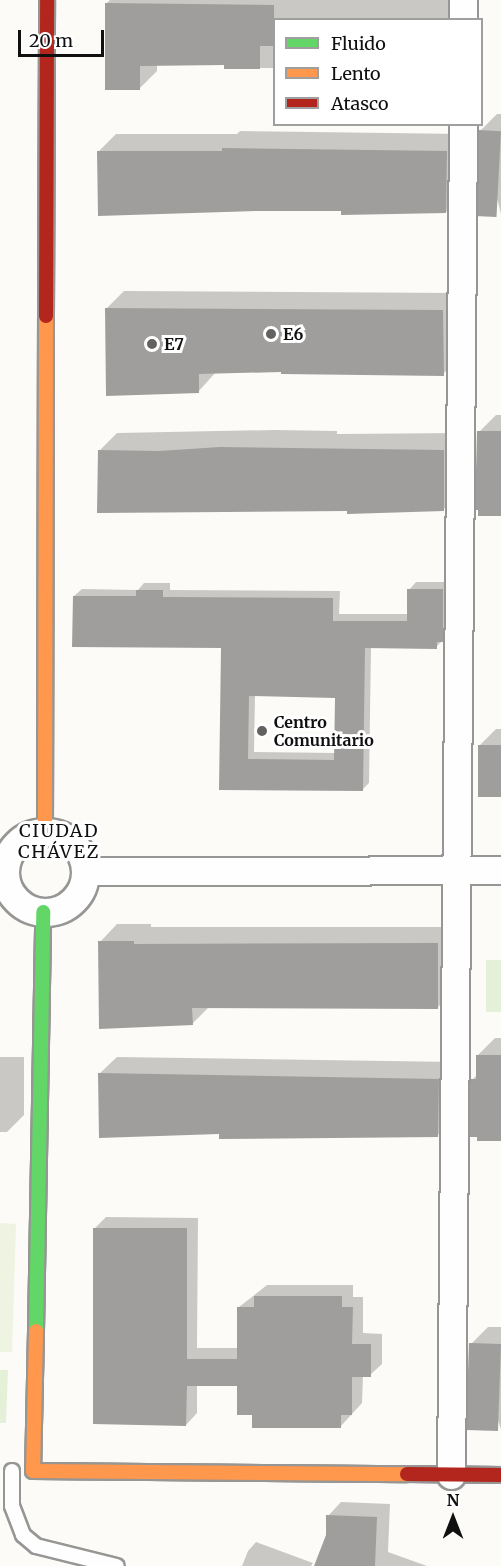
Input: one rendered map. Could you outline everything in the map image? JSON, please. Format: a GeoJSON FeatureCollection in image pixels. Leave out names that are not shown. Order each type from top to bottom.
{"type":"FeatureCollection","features":[{"type":"Feature","properties":{"kind":"street"},"geometry":{"type":"LineString","coordinates":[[45,832],[47,0]]}},
{"type":"Feature","properties":{"kind":"street"},"geometry":{"type":"LineString","coordinates":[[463,0],[463,18]]}},
{"type":"Feature","properties":{"kind":"street"},"geometry":{"type":"LineString","coordinates":[[451,1475],[463,126]]}},
{"type":"Feature","properties":{"kind":"street"},"geometry":{"type":"LineString","coordinates":[[45,832],[60,835],[73,843],[82,856],[85,871],[80,892],[73,901],[64,907],[43,912],[28,908],[16,900],[8,888],[4,859],[26,837],[45,832]]}},
{"type":"Feature","properties":{"kind":"street"},"geometry":{"type":"LineString","coordinates":[[85,871],[501,870]]}},
{"type":"Feature","properties":{"kind":"street"},"geometry":{"type":"LineString","coordinates":[[43,912],[33,1471],[501,1475]]}},
{"type":"Feature","properties":{"kind":"lane"},"geometry":{"type":"LineString","coordinates":[[12,1471],[12,1506],[23,1535],[36,1546],[117,1566]]}},
{"type":"Feature","properties":{"kind":"green space"},"geometry":{"type":"Polygon","coordinates":[[[486,960],[501,960],[501,1012],[486,1012],[486,960]]]}},
{"type":"Feature","properties":{"kind":"green space"},"geometry":{"type":"Polygon","coordinates":[[[0,1223],[16,1224],[12,1352],[0,1352],[0,1223]]]}},
{"type":"Feature","properties":{"kind":"green space"},"geometry":{"type":"Polygon","coordinates":[[[0,1370],[8,1370],[6,1423],[0,1423],[0,1370]]]}},
{"type":"Feature","properties":{"kind":"building"},"geometry":{"type":"Polygon","coordinates":[[[105,3],[274,5],[273,46],[260,46],[260,69],[224,69],[224,65],[140,66],[140,90],[105,90],[105,3]]]}},
{"type":"Feature","properties":{"kind":"building"},"geometry":{"type":"Polygon","coordinates":[[[479,130],[501,131],[496,217],[474,216],[479,130]]]}},
{"type":"Feature","properties":{"kind":"building"},"geometry":{"type":"Polygon","coordinates":[[[222,148],[447,151],[446,213],[341,215],[341,211],[257,211],[98,216],[97,151],[222,151],[222,148]]]}},
{"type":"Feature","properties":{"kind":"building"},"geometry":{"type":"Polygon","coordinates":[[[105,308],[443,310],[444,376],[281,374],[281,372],[199,374],[199,393],[106,396],[105,308]]]}},
{"type":"Feature","properties":{"kind":"building"},"geometry":{"type":"Polygon","coordinates":[[[477,431],[501,431],[501,516],[478,516],[478,510],[475,510],[477,431]]]}},
{"type":"Feature","properties":{"kind":"building"},"geometry":{"type":"Polygon","coordinates":[[[220,447],[444,450],[444,511],[347,514],[347,511],[97,513],[98,450],[159,451],[220,447]]]}},
{"type":"Feature","properties":{"kind":"building"},"geometry":{"type":"Polygon","coordinates":[[[407,589],[443,589],[443,642],[437,642],[437,649],[365,648],[363,791],[219,790],[221,648],[72,647],[73,596],[136,596],[136,590],[163,590],[163,597],[333,598],[333,621],[407,621],[407,589]],[[249,696],[248,759],[334,760],[335,698],[249,696]]]}},
{"type":"Feature","properties":{"kind":"building"},"geometry":{"type":"Polygon","coordinates":[[[478,745],[501,745],[501,797],[478,797],[478,745]]]}},
{"type":"Feature","properties":{"kind":"building"},"geometry":{"type":"Polygon","coordinates":[[[98,941],[134,941],[134,944],[438,943],[438,1009],[192,1008],[193,1025],[99,1029],[98,941]]]}},
{"type":"Feature","properties":{"kind":"building"},"geometry":{"type":"Polygon","coordinates":[[[476,1055],[501,1055],[501,1141],[477,1141],[477,1137],[470,1137],[470,1079],[476,1079],[476,1055]]]}},
{"type":"Feature","properties":{"kind":"building"},"geometry":{"type":"Polygon","coordinates":[[[98,1073],[439,1079],[438,1137],[219,1139],[219,1134],[99,1138],[98,1073]]]}},
{"type":"Feature","properties":{"kind":"building"},"geometry":{"type":"Polygon","coordinates":[[[93,1228],[187,1228],[187,1359],[237,1359],[237,1307],[254,1307],[254,1296],[342,1296],[342,1307],[353,1307],[352,1344],[371,1344],[371,1377],[352,1377],[352,1415],[341,1415],[341,1428],[252,1428],[252,1415],[237,1415],[237,1386],[187,1386],[186,1426],[93,1424],[93,1228]]]}},
{"type":"Feature","properties":{"kind":"building"},"geometry":{"type":"Polygon","coordinates":[[[469,1343],[501,1344],[498,1431],[466,1430],[469,1343]]]}},
{"type":"Feature","properties":{"kind":"building"},"geometry":{"type":"Polygon","coordinates":[[[326,1515],[377,1517],[375,1566],[314,1566],[326,1535],[326,1515]]]}},
{"type":"Feature","properties":{"kind":"traffic: fast"},"geometry":{"type":"LineString","coordinates":[[36,1331],[43,912]]}},
{"type":"Feature","properties":{"kind":"traffic: slow"},"geometry":{"type":"LineString","coordinates":[[45,832],[46,316]]}},
{"type":"Feature","properties":{"kind":"traffic: slow"},"geometry":{"type":"LineString","coordinates":[[36,1331],[33,1471],[407,1474]]}},
{"type":"Feature","properties":{"kind":"traffic: jam"},"geometry":{"type":"LineString","coordinates":[[46,316],[47,0]]}},
{"type":"Feature","properties":{"kind":"traffic: jam"},"geometry":{"type":"LineString","coordinates":[[407,1474],[501,1475]]}},
{"type":"Feature","properties":{"kind":"place","name":"E6"},"geometry":{"type":"Point","coordinates":[271,334]}},
{"type":"Feature","properties":{"kind":"place","name":"E7"},"geometry":{"type":"Point","coordinates":[152,344]}},
{"type":"Feature","properties":{"kind":"place","name":"Centro Comunitario"},"geometry":{"type":"Point","coordinates":[262,731]}},
{"type":"Feature","properties":{"kind":"district","name":"CIUDAD CHÁVEZ"},"geometry":{"type":"Point","coordinates":[59,842]}}]}
